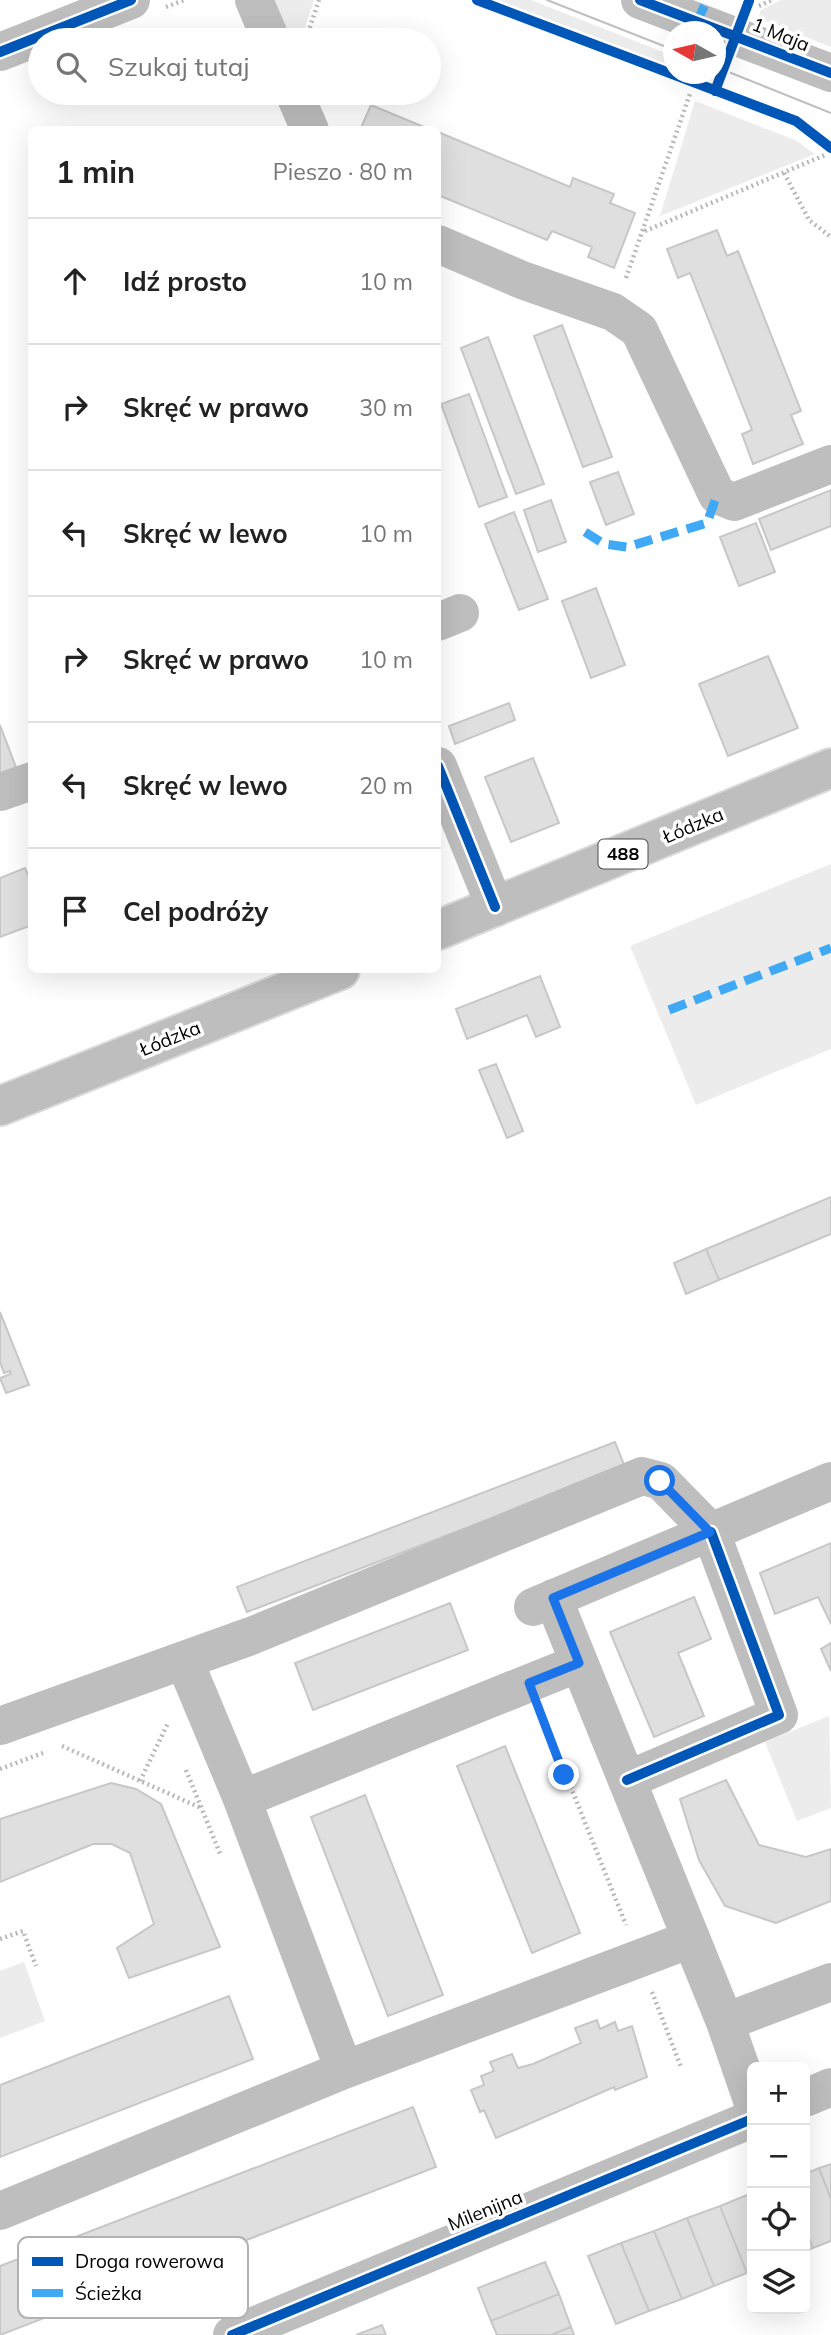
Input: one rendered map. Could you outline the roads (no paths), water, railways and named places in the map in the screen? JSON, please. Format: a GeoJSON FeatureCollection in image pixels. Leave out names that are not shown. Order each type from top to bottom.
{"type":"FeatureCollection","features":[{"type":"Feature","properties":{"kind":"street"},"geometry":{"type":"LineString","coordinates":[[59,28],[131,0]]}},
{"type":"Feature","properties":{"kind":"street"},"geometry":{"type":"LineString","coordinates":[[254,0],[266,28]]}},
{"type":"Feature","properties":{"kind":"street","name":"1 Maja"},"geometry":{"type":"LineString","coordinates":[[640,0],[702,11],[747,15],[831,73]]}},
{"type":"Feature","properties":{"kind":"street"},"geometry":{"type":"LineString","coordinates":[[0,51],[28,40]]}},
{"type":"Feature","properties":{"kind":"street"},"geometry":{"type":"LineString","coordinates":[[299,105],[308,126]]}},
{"type":"Feature","properties":{"kind":"street"},"geometry":{"type":"LineString","coordinates":[[441,245],[522,280],[613,312],[639,330],[716,495],[734,502],[831,464]]}},
{"type":"Feature","properties":{"kind":"street","name":"Łódzka"},"geometry":{"type":"LineString","coordinates":[[441,929],[831,768]]}},
{"type":"Feature","properties":{"kind":"street"},"geometry":{"type":"LineString","coordinates":[[441,773],[495,907]]}},
{"type":"Feature","properties":{"kind":"street"},"geometry":{"type":"LineString","coordinates":[[0,792],[28,782]]}},
{"type":"Feature","properties":{"kind":"street","name":"Łódzka"},"geometry":{"type":"LineString","coordinates":[[0,1106],[332,973]]}},
{"type":"Feature","properties":{"kind":"street"},"geometry":{"type":"LineString","coordinates":[[0,1726],[251,1636],[642,1476],[660,1481],[710,1532],[779,1715],[627,1780]]}},
{"type":"Feature","properties":{"kind":"street"},"geometry":{"type":"LineString","coordinates":[[747,2086],[725,2022],[579,1663],[543,1603],[831,1481]]}},
{"type":"Feature","properties":{"kind":"street"},"geometry":{"type":"LineString","coordinates":[[184,1660],[242,1799],[344,2070]]}},
{"type":"Feature","properties":{"kind":"street"},"geometry":{"type":"LineString","coordinates":[[242,1799],[579,1663]]}},
{"type":"Feature","properties":{"kind":"street"},"geometry":{"type":"LineString","coordinates":[[0,2211],[344,2070],[691,1939]]}},
{"type":"Feature","properties":{"kind":"street"},"geometry":{"type":"LineString","coordinates":[[725,2022],[831,1982]]}},
{"type":"Feature","properties":{"kind":"street"},"geometry":{"type":"LineString","coordinates":[[810,2096],[831,2087]]}},
{"type":"Feature","properties":{"kind":"street","name":"Milenijna"},"geometry":{"type":"LineString","coordinates":[[232,2335],[747,2121]]}},
{"type":"Feature","properties":{"kind":"tram line"},"geometry":{"type":"LineString","coordinates":[[547,0],[663,46]]}},
{"type":"Feature","properties":{"kind":"tram line"},"geometry":{"type":"LineString","coordinates":[[726,71],[831,113]]}}]}
